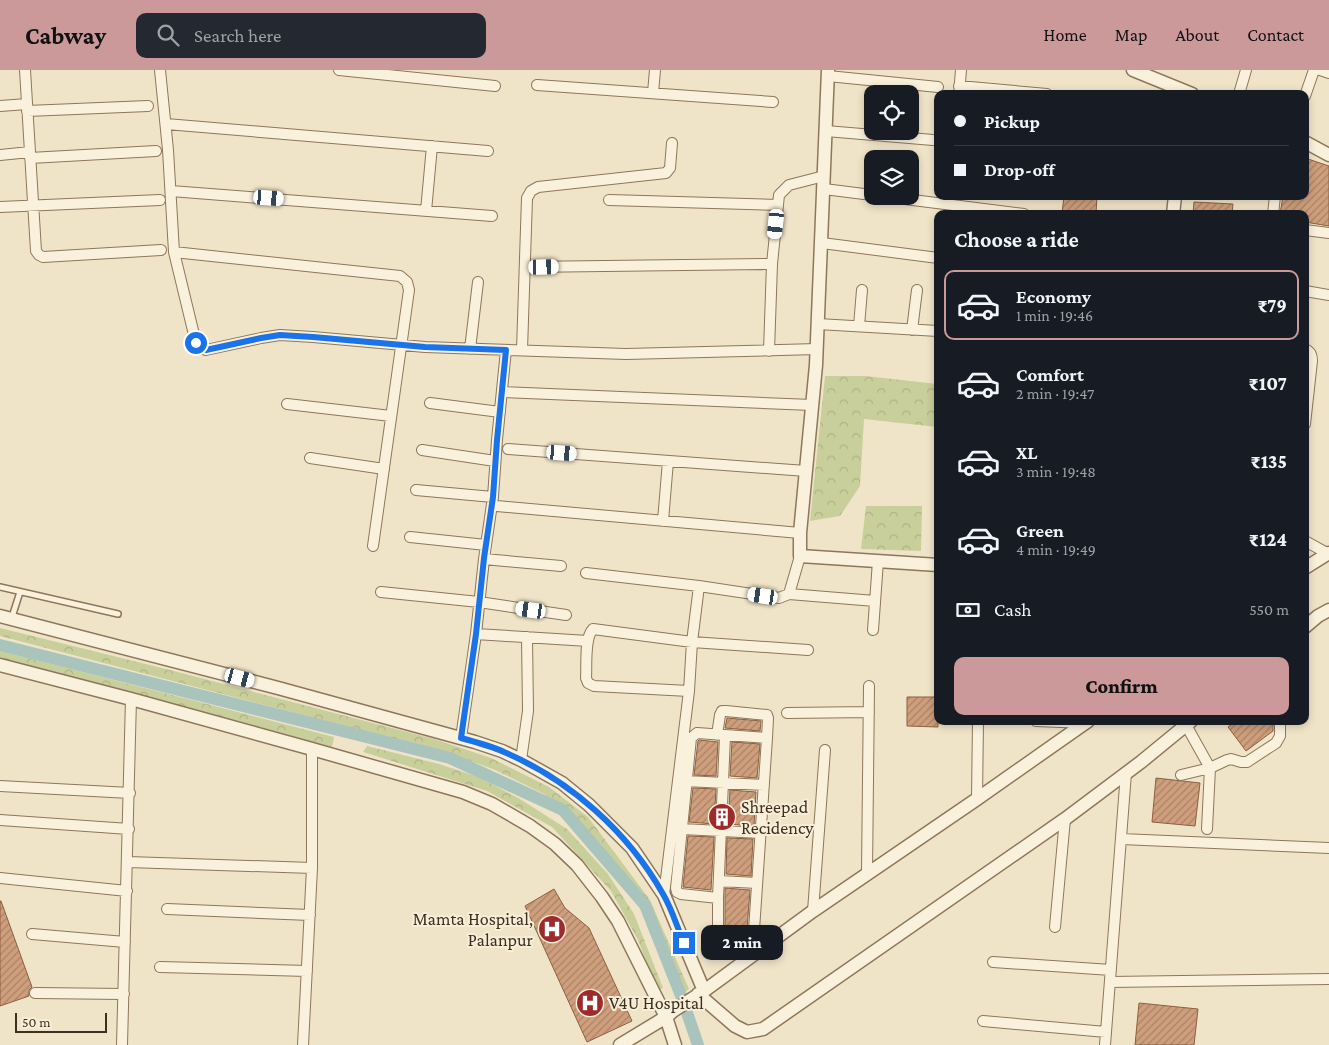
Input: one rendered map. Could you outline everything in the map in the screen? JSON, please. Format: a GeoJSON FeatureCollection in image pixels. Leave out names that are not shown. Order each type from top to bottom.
{"type":"FeatureCollection","features":[{"type":"Feature","properties":{"kind":"street"},"geometry":{"type":"LineString","coordinates":[[25,70],[36,251],[39,255],[43,257],[161,250]]}},
{"type":"Feature","properties":{"kind":"street"},"geometry":{"type":"LineString","coordinates":[[160,70],[166,124],[174,252],[196,343],[200,348],[206,350],[280,335],[402,345],[626,354],[817,349]]}},
{"type":"Feature","properties":{"kind":"street"},"geometry":{"type":"LineString","coordinates":[[339,70],[495,86]]}},
{"type":"Feature","properties":{"kind":"street"},"geometry":{"type":"LineString","coordinates":[[653,93],[655,70]]}},
{"type":"Feature","properties":{"kind":"street"},"geometry":{"type":"LineString","coordinates":[[959,90],[961,70]]}},
{"type":"Feature","properties":{"kind":"street"},"geometry":{"type":"LineString","coordinates":[[1133,70],[1180,90]]}},
{"type":"Feature","properties":{"kind":"street"},"geometry":{"type":"LineString","coordinates":[[1240,90],[1246,70]]}},
{"type":"Feature","properties":{"kind":"street"},"geometry":{"type":"LineString","coordinates":[[1307,90],[1314,70]]}},
{"type":"Feature","properties":{"kind":"street"},"geometry":{"type":"LineString","coordinates":[[1320,70],[1329,73]]}},
{"type":"Feature","properties":{"kind":"street"},"geometry":{"type":"LineString","coordinates":[[789,594],[800,556],[800,533],[817,349],[828,73],[938,87]]}},
{"type":"Feature","properties":{"kind":"street"},"geometry":{"type":"LineString","coordinates":[[537,85],[773,102]]}},
{"type":"Feature","properties":{"kind":"street"},"geometry":{"type":"LineString","coordinates":[[0,106],[148,106]]}},
{"type":"Feature","properties":{"kind":"street"},"geometry":{"type":"LineString","coordinates":[[166,124],[488,151]]}},
{"type":"Feature","properties":{"kind":"street"},"geometry":{"type":"LineString","coordinates":[[826,131],[933,140]]}},
{"type":"Feature","properties":{"kind":"street"},"geometry":{"type":"LineString","coordinates":[[522,350],[527,198],[531,191],[538,187],[666,173],[670,168],[672,143]]}},
{"type":"Feature","properties":{"kind":"street"},"geometry":{"type":"LineString","coordinates":[[1309,144],[1329,155]]}},
{"type":"Feature","properties":{"kind":"street"},"geometry":{"type":"LineString","coordinates":[[426,210],[432,146]]}},
{"type":"Feature","properties":{"kind":"street"},"geometry":{"type":"LineString","coordinates":[[0,155],[156,151]]}},
{"type":"Feature","properties":{"kind":"street"},"geometry":{"type":"LineString","coordinates":[[769,351],[772,264],[779,195],[789,185],[824,176]]}},
{"type":"Feature","properties":{"kind":"street"},"geometry":{"type":"LineString","coordinates":[[824,189],[864,194]]}},
{"type":"Feature","properties":{"kind":"street"},"geometry":{"type":"LineString","coordinates":[[170,191],[492,216]]}},
{"type":"Feature","properties":{"kind":"street"},"geometry":{"type":"LineString","coordinates":[[0,207],[160,200]]}},
{"type":"Feature","properties":{"kind":"street"},"geometry":{"type":"LineString","coordinates":[[609,200],[778,204]]}},
{"type":"Feature","properties":{"kind":"street"},"geometry":{"type":"LineString","coordinates":[[919,203],[955,210]]}},
{"type":"Feature","properties":{"kind":"street"},"geometry":{"type":"LineString","coordinates":[[1309,230],[1329,233]]}},
{"type":"Feature","properties":{"kind":"street"},"geometry":{"type":"LineString","coordinates":[[822,243],[934,257]]}},
{"type":"Feature","properties":{"kind":"street"},"geometry":{"type":"LineString","coordinates":[[174,252],[400,276],[407,282],[409,290],[402,345],[373,546]]}},
{"type":"Feature","properties":{"kind":"street"},"geometry":{"type":"LineString","coordinates":[[524,267],[772,264]]}},
{"type":"Feature","properties":{"kind":"street"},"geometry":{"type":"LineString","coordinates":[[470,348],[478,282]]}},
{"type":"Feature","properties":{"kind":"street"},"geometry":{"type":"LineString","coordinates":[[859,326],[862,290]]}},
{"type":"Feature","properties":{"kind":"street"},"geometry":{"type":"LineString","coordinates":[[912,330],[917,290]]}},
{"type":"Feature","properties":{"kind":"street"},"geometry":{"type":"LineString","coordinates":[[1309,292],[1329,295]]}},
{"type":"Feature","properties":{"kind":"street"},"geometry":{"type":"LineString","coordinates":[[818,324],[934,331]]}},
{"type":"Feature","properties":{"kind":"street"},"geometry":{"type":"LineString","coordinates":[[461,738],[476,634],[484,558],[495,502],[495,461],[506,350]]}},
{"type":"Feature","properties":{"kind":"street"},"geometry":{"type":"LineString","coordinates":[[1309,352],[1312,356],[1309,388]]}},
{"type":"Feature","properties":{"kind":"street"},"geometry":{"type":"LineString","coordinates":[[502,392],[812,405]]}},
{"type":"Feature","properties":{"kind":"street"},"geometry":{"type":"LineString","coordinates":[[430,403],[500,412]]}},
{"type":"Feature","properties":{"kind":"street"},"geometry":{"type":"LineString","coordinates":[[287,404],[391,416]]}},
{"type":"Feature","properties":{"kind":"street"},"geometry":{"type":"LineString","coordinates":[[508,449],[806,471]]}},
{"type":"Feature","properties":{"kind":"street"},"geometry":{"type":"LineString","coordinates":[[422,450],[495,461]]}},
{"type":"Feature","properties":{"kind":"street"},"geometry":{"type":"LineString","coordinates":[[310,458],[384,469]]}},
{"type":"Feature","properties":{"kind":"street"},"geometry":{"type":"LineString","coordinates":[[663,521],[668,461]]}},
{"type":"Feature","properties":{"kind":"street"},"geometry":{"type":"LineString","coordinates":[[416,490],[495,502],[663,521],[800,533]]}},
{"type":"Feature","properties":{"kind":"street"},"geometry":{"type":"LineString","coordinates":[[410,537],[486,545]]}},
{"type":"Feature","properties":{"kind":"street"},"geometry":{"type":"LineString","coordinates":[[1309,543],[1328,553],[1309,565]]}},
{"type":"Feature","properties":{"kind":"street"},"geometry":{"type":"LineString","coordinates":[[800,556],[934,565]]}},
{"type":"Feature","properties":{"kind":"street"},"geometry":{"type":"LineString","coordinates":[[484,558],[561,566]]}},
{"type":"Feature","properties":{"kind":"street"},"geometry":{"type":"LineString","coordinates":[[873,630],[878,560]]}},
{"type":"Feature","properties":{"kind":"street"},"geometry":{"type":"LineString","coordinates":[[586,573],[699,586],[779,598],[789,594],[875,601]]}},
{"type":"Feature","properties":{"kind":"street"},"geometry":{"type":"LineString","coordinates":[[664,895],[699,586]]}},
{"type":"Feature","properties":{"kind":"street"},"geometry":{"type":"LineString","coordinates":[[382,592],[479,602],[566,615]]}},
{"type":"Feature","properties":{"kind":"street"},"geometry":{"type":"LineString","coordinates":[[1309,624],[1329,610]]}},
{"type":"Feature","properties":{"kind":"street"},"geometry":{"type":"LineString","coordinates":[[6,618],[278,688],[461,738],[502,751],[521,760],[562,783],[589,805],[632,848],[664,895],[701,992],[735,1026],[747,1032],[763,1029],[1065,819],[1186,725]]}},
{"type":"Feature","properties":{"kind":"street"},"geometry":{"type":"LineString","coordinates":[[688,690],[594,686],[588,683],[586,678],[590,633],[593,629],[692,642],[808,650]]}},
{"type":"Feature","properties":{"kind":"street"},"geometry":{"type":"LineString","coordinates":[[476,634],[588,641]]}},
{"type":"Feature","properties":{"kind":"street"},"geometry":{"type":"LineString","coordinates":[[521,760],[528,711],[527,637]]}},
{"type":"Feature","properties":{"kind":"street"},"geometry":{"type":"LineString","coordinates":[[0,665],[131,698],[312,749],[463,792],[492,804],[530,826],[555,844],[577,865],[602,897],[618,921],[670,1014],[675,1045]]}},
{"type":"Feature","properties":{"kind":"street"},"geometry":{"type":"LineString","coordinates":[[867,873],[870,686]]}},
{"type":"Feature","properties":{"kind":"street"},"geometry":{"type":"LineString","coordinates":[[122,1045],[131,698]]}},
{"type":"Feature","properties":{"kind":"street"},"geometry":{"type":"LineString","coordinates":[[718,932],[748,937],[753,933],[767,715],[726,710],[720,715],[723,783],[718,932],[724,942],[746,960]]}},
{"type":"Feature","properties":{"kind":"street"},"geometry":{"type":"LineString","coordinates":[[787,713],[869,712]]}},
{"type":"Feature","properties":{"kind":"street"},"geometry":{"type":"LineString","coordinates":[[976,799],[978,725]]}},
{"type":"Feature","properties":{"kind":"street"},"geometry":{"type":"LineString","coordinates":[[620,1045],[670,1014],[867,873],[1083,725]]}},
{"type":"Feature","properties":{"kind":"street"},"geometry":{"type":"LineString","coordinates":[[1189,725],[1210,768],[1207,829]]}},
{"type":"Feature","properties":{"kind":"street"},"geometry":{"type":"LineString","coordinates":[[1181,775],[1210,768],[1231,759],[1247,762],[1276,743],[1280,736],[1280,725]]}},
{"type":"Feature","properties":{"kind":"street"},"geometry":{"type":"LineString","coordinates":[[718,898],[682,894],[677,892],[676,888],[691,738],[697,734],[767,738]]}},
{"type":"Feature","properties":{"kind":"street"},"geometry":{"type":"LineString","coordinates":[[303,1045],[312,868],[312,749]]}},
{"type":"Feature","properties":{"kind":"street"},"geometry":{"type":"LineString","coordinates":[[813,911],[825,750]]}},
{"type":"Feature","properties":{"kind":"street"},"geometry":{"type":"LineString","coordinates":[[1105,1045],[1126,773]]}},
{"type":"Feature","properties":{"kind":"street"},"geometry":{"type":"LineString","coordinates":[[686,781],[764,785]]}},
{"type":"Feature","properties":{"kind":"street"},"geometry":{"type":"LineString","coordinates":[[0,786],[130,793]]}},
{"type":"Feature","properties":{"kind":"street"},"geometry":{"type":"LineString","coordinates":[[1055,927],[1065,819]]}},
{"type":"Feature","properties":{"kind":"street"},"geometry":{"type":"LineString","coordinates":[[0,820],[128,829]]}},
{"type":"Feature","properties":{"kind":"street"},"geometry":{"type":"LineString","coordinates":[[682,829],[760,833]]}},
{"type":"Feature","properties":{"kind":"street"},"geometry":{"type":"LineString","coordinates":[[1121,839],[1329,848]]}},
{"type":"Feature","properties":{"kind":"street"},"geometry":{"type":"LineString","coordinates":[[128,862],[312,868]]}},
{"type":"Feature","properties":{"kind":"street"},"geometry":{"type":"LineString","coordinates":[[0,878],[127,891]]}},
{"type":"Feature","properties":{"kind":"street"},"geometry":{"type":"LineString","coordinates":[[719,881],[757,883]]}},
{"type":"Feature","properties":{"kind":"street"},"geometry":{"type":"LineString","coordinates":[[167,910],[310,915]]}},
{"type":"Feature","properties":{"kind":"street"},"geometry":{"type":"LineString","coordinates":[[32,934],[125,942]]}},
{"type":"Feature","properties":{"kind":"street"},"geometry":{"type":"LineString","coordinates":[[994,962],[1111,970]]}},
{"type":"Feature","properties":{"kind":"street"},"geometry":{"type":"LineString","coordinates":[[160,967],[307,971]]}},
{"type":"Feature","properties":{"kind":"street"},"geometry":{"type":"LineString","coordinates":[[1110,982],[1329,979]]}},
{"type":"Feature","properties":{"kind":"street"},"geometry":{"type":"LineString","coordinates":[[35,993],[124,994]]}},
{"type":"Feature","properties":{"kind":"street"},"geometry":{"type":"LineString","coordinates":[[983,1021],[1106,1032]]}},
{"type":"Feature","properties":{"kind":"lane"},"geometry":{"type":"LineString","coordinates":[[0,587],[118,614]]}},
{"type":"Feature","properties":{"kind":"lane"},"geometry":{"type":"LineString","coordinates":[[6,618],[20,592]]}},
{"type":"Feature","properties":{"kind":"green space"},"geometry":{"type":"Polygon","coordinates":[[[825,376],[866,376],[934,384],[934,427],[864,419],[860,486],[840,516],[810,521],[825,376]]]}},
{"type":"Feature","properties":{"kind":"green space"},"geometry":{"type":"Polygon","coordinates":[[[866,506],[922,506],[921,551],[861,549],[866,506]]]}},
{"type":"Feature","properties":{"kind":"green space"},"geometry":{"type":"Polygon","coordinates":[[[0,628],[434,739],[491,758],[549,787],[588,817],[650,900],[689,989],[684,993],[646,901],[570,812],[544,794],[495,770],[452,754],[0,636],[0,628]]]}},
{"type":"Feature","properties":{"kind":"green space"},"geometry":{"type":"Polygon","coordinates":[[[0,651],[334,737],[332,747],[0,659],[0,651]]]}},
{"type":"Feature","properties":{"kind":"green space"},"geometry":{"type":"Polygon","coordinates":[[[367,746],[439,764],[479,777],[520,799],[567,829],[608,874],[634,914],[663,988],[657,991],[638,940],[611,891],[552,827],[487,791],[363,752],[367,746]]]}},
{"type":"Feature","properties":{"kind":"building"},"geometry":{"type":"Polygon","coordinates":[[[1309,159],[1329,166],[1329,226],[1309,223],[1309,210],[1281,210],[1282,200],[1309,200],[1309,159]]]}},
{"type":"Feature","properties":{"kind":"building"},"geometry":{"type":"Polygon","coordinates":[[[1064,200],[1097,200],[1096,210],[1062,210],[1064,200]]]}},
{"type":"Feature","properties":{"kind":"building"},"geometry":{"type":"Polygon","coordinates":[[[1194,202],[1233,204],[1232,210],[1193,210],[1194,202]]]}},
{"type":"Feature","properties":{"kind":"building"},"geometry":{"type":"Polygon","coordinates":[[[907,697],[934,697],[934,725],[938,725],[938,727],[907,726],[907,697]]]}},
{"type":"Feature","properties":{"kind":"building"},"geometry":{"type":"Polygon","coordinates":[[[727,718],[761,721],[760,731],[725,728],[727,718]]]}},
{"type":"Feature","properties":{"kind":"building"},"geometry":{"type":"Polygon","coordinates":[[[1231,725],[1273,725],[1273,731],[1246,751],[1228,727],[1231,725]]]}},
{"type":"Feature","properties":{"kind":"building"},"geometry":{"type":"Polygon","coordinates":[[[699,740],[718,742],[716,776],[694,775],[699,740]]]}},
{"type":"Feature","properties":{"kind":"building"},"geometry":{"type":"Polygon","coordinates":[[[732,742],[760,744],[757,778],[730,776],[732,742]]]}},
{"type":"Feature","properties":{"kind":"building"},"geometry":{"type":"Polygon","coordinates":[[[1156,778],[1200,783],[1195,826],[1152,822],[1156,778]]]}},
{"type":"Feature","properties":{"kind":"building"},"geometry":{"type":"Polygon","coordinates":[[[693,788],[716,789],[714,824],[689,822],[693,788]]]}},
{"type":"Feature","properties":{"kind":"building"},"geometry":{"type":"Polygon","coordinates":[[[730,790],[756,792],[754,826],[728,824],[730,790]]]}},
{"type":"Feature","properties":{"kind":"building"},"geometry":{"type":"Polygon","coordinates":[[[688,836],[714,837],[711,890],[683,887],[688,836]]]}},
{"type":"Feature","properties":{"kind":"building"},"geometry":{"type":"Polygon","coordinates":[[[727,838],[753,839],[751,876],[726,874],[727,838]]]}},
{"type":"Feature","properties":{"kind":"building"},"geometry":{"type":"Polygon","coordinates":[[[725,888],[750,890],[746,930],[725,926],[725,888]]]}},
{"type":"Feature","properties":{"kind":"building"},"geometry":{"type":"Polygon","coordinates":[[[554,889],[565,908],[589,928],[632,1021],[587,1042],[525,906],[554,889]]]}},
{"type":"Feature","properties":{"kind":"building"},"geometry":{"type":"Polygon","coordinates":[[[0,901],[32,987],[29,990],[29,996],[0,1006],[0,901]]]}},
{"type":"Feature","properties":{"kind":"building"},"geometry":{"type":"Polygon","coordinates":[[[1139,1003],[1198,1009],[1194,1045],[1135,1045],[1139,1003]]]}},
{"type":"Feature","properties":{"kind":"waterway"},"geometry":{"type":"LineString","coordinates":[[0,645],[450,758],[563,810],[645,905],[682,998],[698,1045]]}},
{"type":"Feature","properties":{"kind":"place","name":"Shreepad Recidency"},"geometry":{"type":"Point","coordinates":[722,817]}},
{"type":"Feature","properties":{"kind":"place","name":"Mamta Hospital, Palanpur"},"geometry":{"type":"Point","coordinates":[552,929]}},
{"type":"Feature","properties":{"kind":"place","name":"V4U Hospital"},"geometry":{"type":"Point","coordinates":[590,1003]}},
{"type":"Feature","properties":{"kind":"route"},"geometry":{"type":"LineString","coordinates":[[196,343],[200,348],[206,350],[280,335],[425,347],[506,350],[493,497],[461,738],[502,751],[521,760],[562,783],[589,805],[632,848],[648,871],[664,895],[684,943]]}}]}
